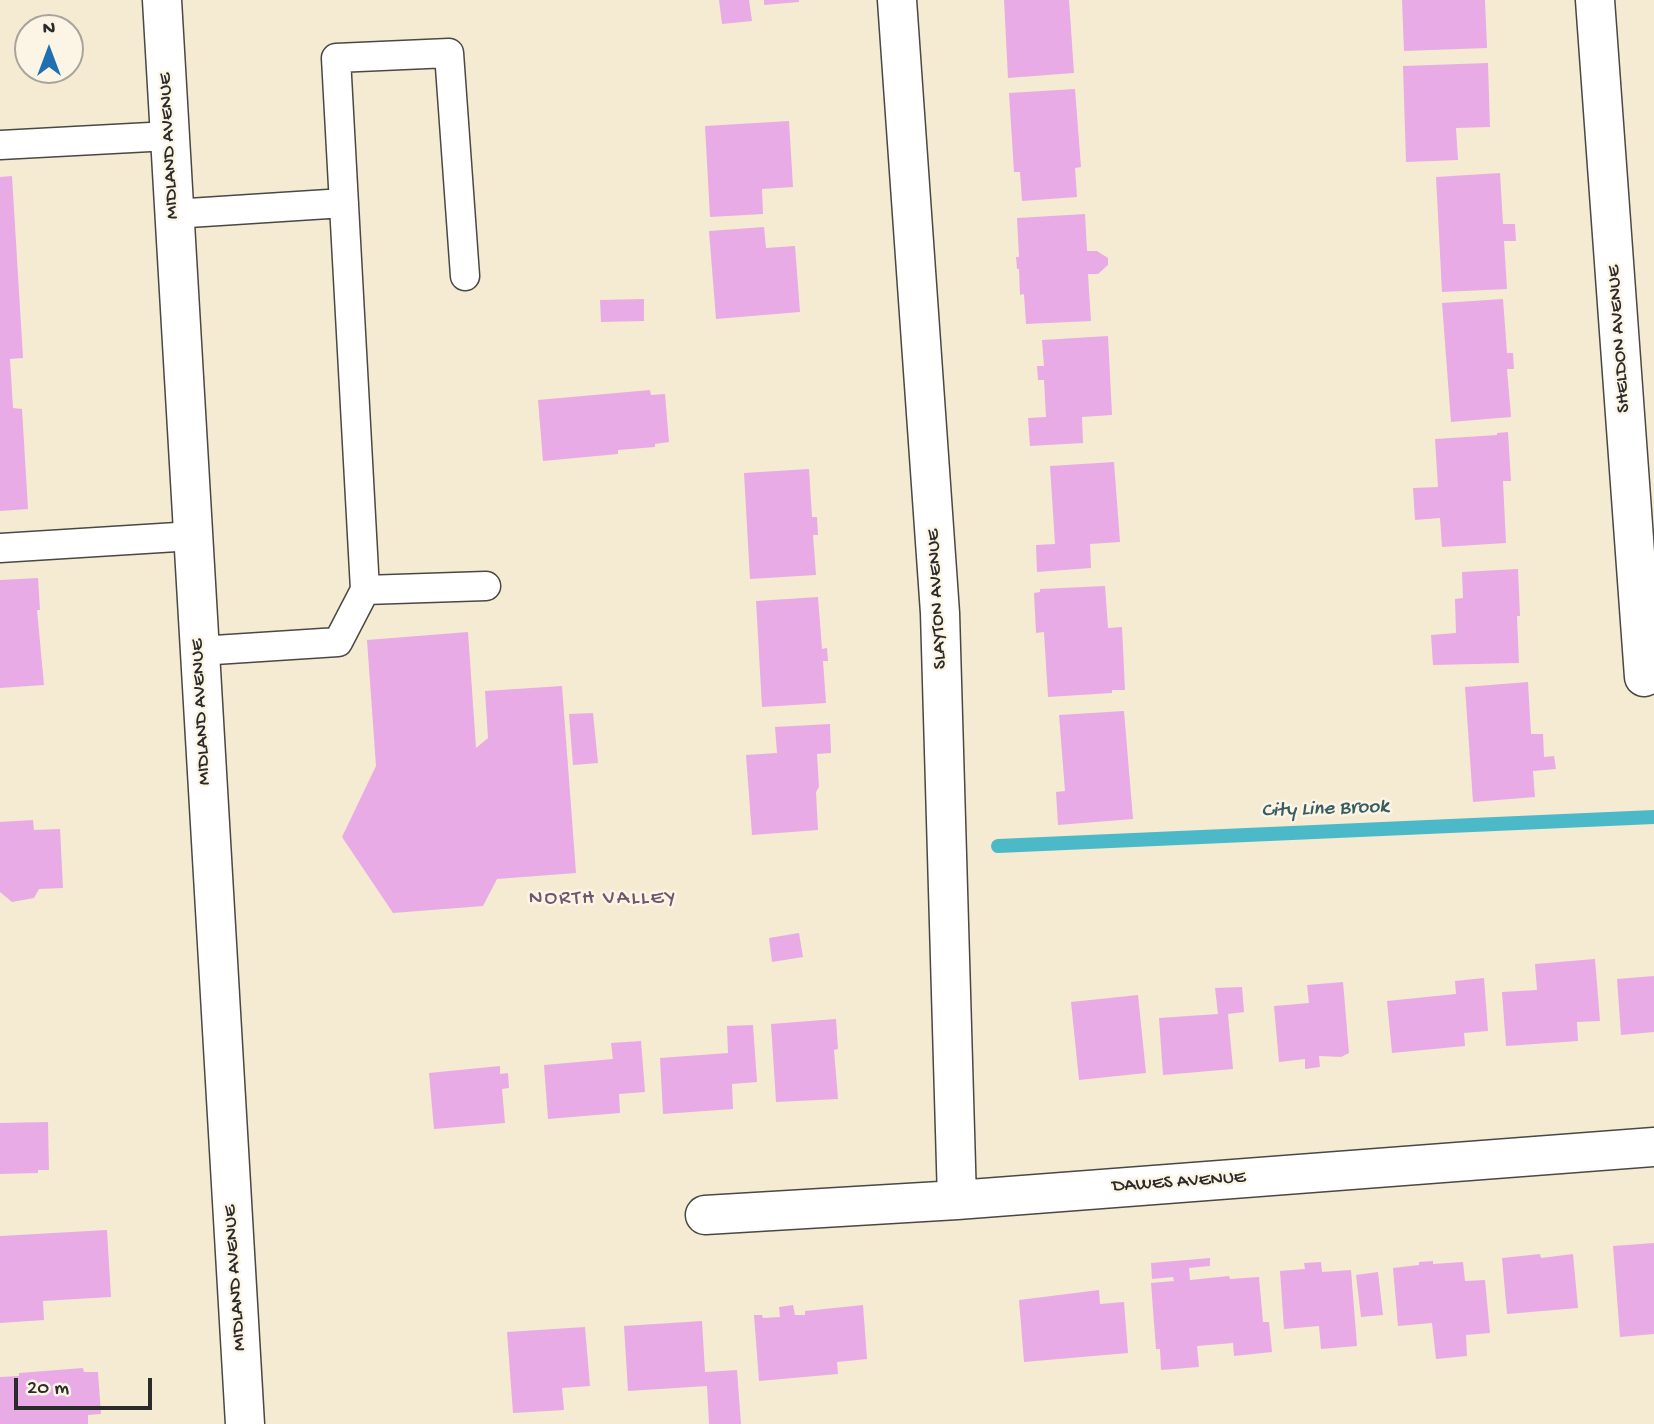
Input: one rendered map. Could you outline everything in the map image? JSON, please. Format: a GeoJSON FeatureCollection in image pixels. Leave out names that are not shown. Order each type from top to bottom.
{"type":"FeatureCollection","features":[{"type":"Feature","properties":{"kind":"street","name":"MIDLAND AVENUE"},"geometry":{"type":"LineString","coordinates":[[162,0],[245,1424]]}},
{"type":"Feature","properties":{"kind":"street","name":"SLAYTON AVENUE"},"geometry":{"type":"LineString","coordinates":[[897,0],[940,613],[957,1200]]}},
{"type":"Feature","properties":{"kind":"street","name":"SHELDON AVENUE"},"geometry":{"type":"LineString","coordinates":[[1595,0],[1644,677]]}},
{"type":"Feature","properties":{"kind":"street","name":"DAWES AVENUE"},"geometry":{"type":"LineString","coordinates":[[705,1215],[957,1200],[1654,1147]]}},
{"type":"Feature","properties":{"kind":"lane"},"geometry":{"type":"LineString","coordinates":[[199,651],[338,642],[365,590],[336,58],[449,53],[465,276]]}},
{"type":"Feature","properties":{"kind":"lane"},"geometry":{"type":"LineString","coordinates":[[0,145],[169,136]]}},
{"type":"Feature","properties":{"kind":"lane"},"geometry":{"type":"LineString","coordinates":[[173,214],[344,203]]}},
{"type":"Feature","properties":{"kind":"lane"},"geometry":{"type":"LineString","coordinates":[[0,548],[193,536]]}},
{"type":"Feature","properties":{"kind":"lane"},"geometry":{"type":"LineString","coordinates":[[365,590],[486,586]]}},
{"type":"Feature","properties":{"kind":"building"},"geometry":{"type":"Polygon","coordinates":[[[719,0],[749,0],[752,21],[722,24],[719,0]]]}},
{"type":"Feature","properties":{"kind":"building"},"geometry":{"type":"Polygon","coordinates":[[[764,0],[799,0],[799,2],[764,5],[764,0]]]}},
{"type":"Feature","properties":{"kind":"building"},"geometry":{"type":"Polygon","coordinates":[[[1004,0],[1069,0],[1074,73],[1008,78],[1004,0]]]}},
{"type":"Feature","properties":{"kind":"building"},"geometry":{"type":"Polygon","coordinates":[[[1402,0],[1485,0],[1487,48],[1404,51],[1402,0]]]}},
{"type":"Feature","properties":{"kind":"building"},"geometry":{"type":"Polygon","coordinates":[[[1488,63],[1490,127],[1456,128],[1458,160],[1406,162],[1403,66],[1488,63]]]}},
{"type":"Feature","properties":{"kind":"building"},"geometry":{"type":"Polygon","coordinates":[[[1075,89],[1081,167],[1075,168],[1077,197],[1022,201],[1020,172],[1014,172],[1009,93],[1075,89]]]}},
{"type":"Feature","properties":{"kind":"building"},"geometry":{"type":"Polygon","coordinates":[[[789,121],[793,187],[762,189],[763,214],[710,217],[705,126],[789,121]]]}},
{"type":"Feature","properties":{"kind":"building"},"geometry":{"type":"Polygon","coordinates":[[[1500,173],[1503,224],[1515,224],[1516,241],[1504,241],[1507,289],[1442,292],[1436,177],[1500,173]]]}},
{"type":"Feature","properties":{"kind":"building"},"geometry":{"type":"Polygon","coordinates":[[[12,176],[23,358],[10,359],[13,408],[22,409],[28,509],[0,511],[0,177],[12,176]]]}},
{"type":"Feature","properties":{"kind":"building"},"geometry":{"type":"Polygon","coordinates":[[[1085,214],[1087,251],[1097,251],[1108,258],[1108,265],[1098,274],[1088,274],[1091,321],[1026,324],[1024,294],[1020,295],[1017,269],[1017,218],[1085,214]]]}},
{"type":"Feature","properties":{"kind":"building"},"geometry":{"type":"Polygon","coordinates":[[[764,227],[766,248],[795,246],[800,312],[716,319],[709,231],[764,227]]]}},
{"type":"Feature","properties":{"kind":"building"},"geometry":{"type":"Polygon","coordinates":[[[644,299],[644,321],[601,322],[600,300],[644,299]]]}},
{"type":"Feature","properties":{"kind":"building"},"geometry":{"type":"Polygon","coordinates":[[[1503,299],[1507,353],[1513,353],[1514,369],[1507,369],[1511,417],[1451,422],[1442,303],[1503,299]]]}},
{"type":"Feature","properties":{"kind":"building"},"geometry":{"type":"Polygon","coordinates":[[[1108,336],[1112,415],[1082,417],[1083,443],[1030,446],[1028,418],[1046,417],[1044,380],[1038,380],[1037,366],[1044,366],[1042,340],[1108,336]]]}},
{"type":"Feature","properties":{"kind":"building"},"geometry":{"type":"Polygon","coordinates":[[[650,390],[651,395],[665,394],[669,442],[655,444],[655,447],[618,450],[618,454],[543,461],[538,400],[650,390]]]}},
{"type":"Feature","properties":{"kind":"building"},"geometry":{"type":"Polygon","coordinates":[[[1508,432],[1511,481],[1503,481],[1506,543],[1442,547],[1440,518],[1415,520],[1413,488],[1438,487],[1435,439],[1508,432]]]}},
{"type":"Feature","properties":{"kind":"building"},"geometry":{"type":"Polygon","coordinates":[[[1114,462],[1120,542],[1090,544],[1091,568],[1037,572],[1036,545],[1055,544],[1050,466],[1114,462]]]}},
{"type":"Feature","properties":{"kind":"building"},"geometry":{"type":"Polygon","coordinates":[[[809,469],[812,517],[817,517],[818,535],[813,535],[816,575],[750,579],[744,473],[809,469]]]}},
{"type":"Feature","properties":{"kind":"building"},"geometry":{"type":"Polygon","coordinates":[[[1518,569],[1519,663],[1433,665],[1431,635],[1456,633],[1455,599],[1463,598],[1462,572],[1518,569]]]}},
{"type":"Feature","properties":{"kind":"building"},"geometry":{"type":"Polygon","coordinates":[[[38,578],[40,610],[37,610],[44,685],[0,688],[0,580],[38,578]]]}},
{"type":"Feature","properties":{"kind":"building"},"geometry":{"type":"Polygon","coordinates":[[[1105,586],[1108,628],[1122,627],[1125,690],[1048,697],[1044,632],[1036,633],[1034,593],[1040,592],[1040,589],[1105,586]]]}},
{"type":"Feature","properties":{"kind":"building"},"geometry":{"type":"Polygon","coordinates":[[[818,597],[822,649],[827,648],[828,661],[823,661],[826,703],[762,707],[756,601],[818,597]]]}},
{"type":"Feature","properties":{"kind":"building"},"geometry":{"type":"Polygon","coordinates":[[[468,632],[476,748],[488,738],[485,691],[562,686],[576,873],[497,879],[483,906],[393,913],[342,837],[376,766],[367,640],[468,632]]]}},
{"type":"Feature","properties":{"kind":"building"},"geometry":{"type":"Polygon","coordinates":[[[1528,682],[1531,734],[1543,734],[1544,757],[1554,756],[1556,769],[1533,771],[1535,797],[1473,802],[1465,687],[1528,682]]]}},
{"type":"Feature","properties":{"kind":"building"},"geometry":{"type":"Polygon","coordinates":[[[1124,711],[1133,819],[1058,825],[1056,792],[1065,791],[1059,715],[1124,711]]]}},
{"type":"Feature","properties":{"kind":"building"},"geometry":{"type":"Polygon","coordinates":[[[593,713],[598,763],[573,765],[569,714],[593,713]]]}},
{"type":"Feature","properties":{"kind":"building"},"geometry":{"type":"Polygon","coordinates":[[[830,724],[831,753],[817,754],[818,830],[752,835],[746,755],[777,753],[775,727],[830,724]]]}},
{"type":"Feature","properties":{"kind":"building"},"geometry":{"type":"Polygon","coordinates":[[[33,820],[34,830],[60,829],[63,888],[39,889],[34,898],[12,902],[0,892],[0,822],[33,820]]]}},
{"type":"Feature","properties":{"kind":"building"},"geometry":{"type":"Polygon","coordinates":[[[799,933],[803,957],[772,962],[769,938],[799,933]]]}},
{"type":"Feature","properties":{"kind":"building"},"geometry":{"type":"Polygon","coordinates":[[[1595,959],[1600,1021],[1577,1022],[1578,1041],[1506,1046],[1502,992],[1537,990],[1535,964],[1595,959]]]}},
{"type":"Feature","properties":{"kind":"building"},"geometry":{"type":"Polygon","coordinates":[[[1654,976],[1654,1032],[1621,1035],[1617,979],[1654,976]]]}},
{"type":"Feature","properties":{"kind":"building"},"geometry":{"type":"Polygon","coordinates":[[[1484,978],[1488,1031],[1464,1033],[1465,1046],[1392,1053],[1387,1001],[1456,994],[1455,981],[1484,978]]]}},
{"type":"Feature","properties":{"kind":"building"},"geometry":{"type":"Polygon","coordinates":[[[1343,982],[1349,1053],[1341,1057],[1319,1056],[1320,1067],[1305,1069],[1305,1059],[1279,1062],[1274,1006],[1309,1003],[1307,985],[1343,982]]]}},
{"type":"Feature","properties":{"kind":"building"},"geometry":{"type":"Polygon","coordinates":[[[1242,987],[1244,1012],[1228,1014],[1233,1069],[1163,1075],[1159,1018],[1218,1014],[1215,988],[1242,987]]]}},
{"type":"Feature","properties":{"kind":"building"},"geometry":{"type":"Polygon","coordinates":[[[1138,995],[1146,1073],[1079,1080],[1071,1002],[1138,995]]]}},
{"type":"Feature","properties":{"kind":"building"},"geometry":{"type":"Polygon","coordinates":[[[836,1019],[838,1049],[834,1050],[838,1099],[776,1102],[771,1024],[836,1019]]]}},
{"type":"Feature","properties":{"kind":"building"},"geometry":{"type":"Polygon","coordinates":[[[753,1025],[757,1082],[732,1084],[733,1109],[663,1114],[660,1058],[728,1053],[727,1026],[753,1025]]]}},
{"type":"Feature","properties":{"kind":"building"},"geometry":{"type":"Polygon","coordinates":[[[641,1041],[645,1092],[619,1094],[620,1113],[548,1119],[544,1065],[613,1059],[611,1043],[641,1041]]]}},
{"type":"Feature","properties":{"kind":"building"},"geometry":{"type":"Polygon","coordinates":[[[500,1066],[500,1074],[508,1073],[509,1088],[502,1089],[505,1123],[434,1129],[429,1073],[500,1066]]]}},
{"type":"Feature","properties":{"kind":"building"},"geometry":{"type":"Polygon","coordinates":[[[48,1122],[49,1170],[0,1174],[0,1123],[48,1122]]]}},
{"type":"Feature","properties":{"kind":"building"},"geometry":{"type":"Polygon","coordinates":[[[107,1230],[111,1297],[43,1301],[44,1320],[0,1323],[0,1236],[107,1230]]]}},
{"type":"Feature","properties":{"kind":"building"},"geometry":{"type":"Polygon","coordinates":[[[1654,1243],[1654,1334],[1620,1337],[1613,1246],[1654,1243]]]}},
{"type":"Feature","properties":{"kind":"building"},"geometry":{"type":"Polygon","coordinates":[[[1540,1254],[1541,1258],[1573,1254],[1578,1308],[1507,1314],[1502,1258],[1540,1254]]]}},
{"type":"Feature","properties":{"kind":"building"},"geometry":{"type":"Polygon","coordinates":[[[1210,1258],[1210,1266],[1189,1268],[1190,1280],[1229,1276],[1230,1279],[1259,1277],[1263,1322],[1269,1322],[1272,1352],[1234,1356],[1233,1343],[1197,1346],[1199,1367],[1161,1370],[1160,1349],[1156,1349],[1151,1283],[1174,1281],[1173,1277],[1152,1279],[1151,1263],[1210,1258]]]}},
{"type":"Feature","properties":{"kind":"building"},"geometry":{"type":"Polygon","coordinates":[[[1433,1261],[1433,1264],[1463,1262],[1465,1281],[1485,1280],[1490,1333],[1466,1335],[1467,1356],[1436,1359],[1432,1323],[1398,1326],[1393,1268],[1433,1261]]]}},
{"type":"Feature","properties":{"kind":"building"},"geometry":{"type":"Polygon","coordinates":[[[1321,1262],[1322,1272],[1351,1270],[1357,1346],[1321,1349],[1319,1326],[1284,1329],[1280,1271],[1305,1269],[1304,1263],[1321,1262]]]}},
{"type":"Feature","properties":{"kind":"building"},"geometry":{"type":"Polygon","coordinates":[[[1378,1272],[1383,1315],[1361,1317],[1356,1275],[1378,1272]]]}},
{"type":"Feature","properties":{"kind":"building"},"geometry":{"type":"Polygon","coordinates":[[[1099,1290],[1100,1304],[1124,1302],[1128,1353],[1024,1362],[1019,1300],[1099,1290]]]}},
{"type":"Feature","properties":{"kind":"building"},"geometry":{"type":"Polygon","coordinates":[[[793,1305],[795,1315],[805,1315],[805,1311],[863,1305],[867,1359],[837,1362],[838,1374],[759,1381],[754,1315],[762,1315],[763,1318],[780,1317],[779,1307],[793,1305]]]}},
{"type":"Feature","properties":{"kind":"building"},"geometry":{"type":"Polygon","coordinates":[[[702,1321],[705,1372],[737,1370],[741,1424],[709,1424],[707,1386],[628,1391],[624,1326],[702,1321]]]}},
{"type":"Feature","properties":{"kind":"building"},"geometry":{"type":"Polygon","coordinates":[[[585,1327],[590,1386],[562,1388],[564,1410],[513,1413],[507,1332],[585,1327]]]}},
{"type":"Feature","properties":{"kind":"building"},"geometry":{"type":"Polygon","coordinates":[[[83,1368],[84,1372],[98,1372],[101,1414],[88,1415],[88,1424],[0,1424],[0,1377],[83,1368]]]}},
{"type":"Feature","properties":{"kind":"waterway","name":"City Line Brook"},"geometry":{"type":"LineString","coordinates":[[998,846],[1654,817]]}},
{"type":"Feature","properties":{"kind":"district","name":"NORTH VALLEY"},"geometry":{"type":"Point","coordinates":[603,900]}}]}
